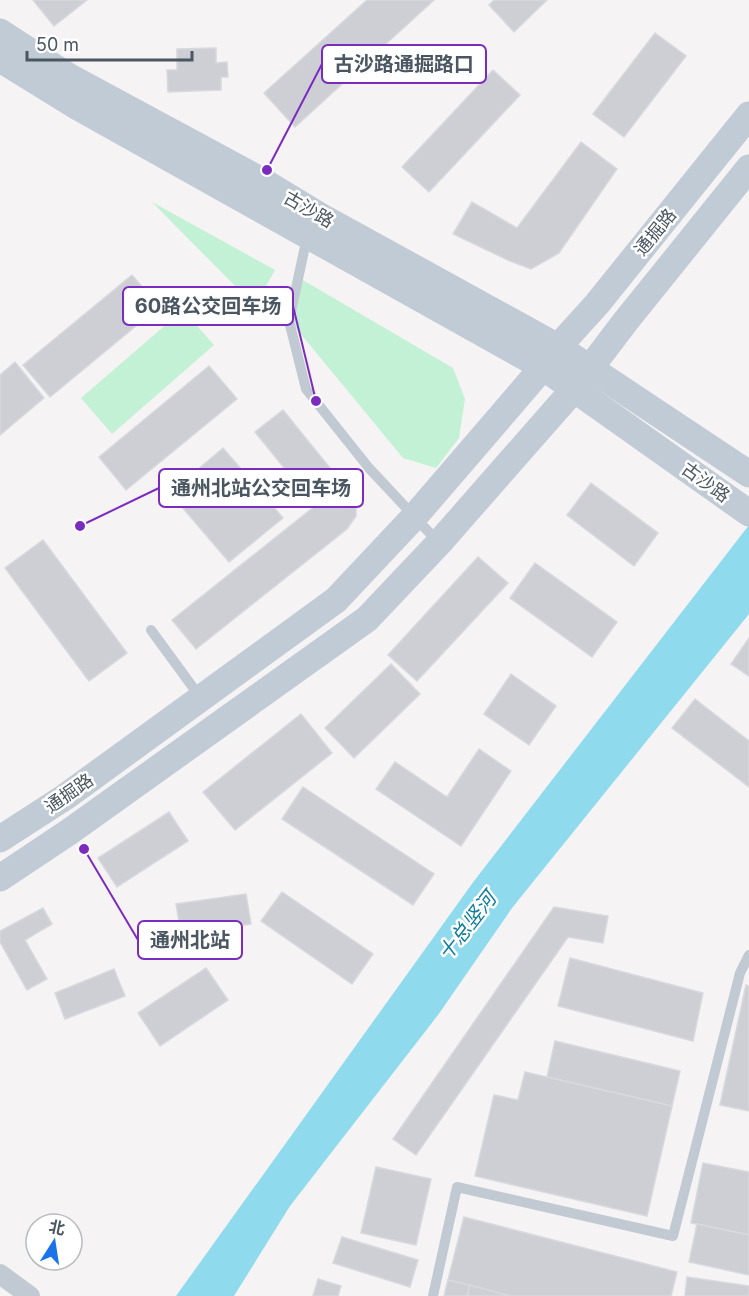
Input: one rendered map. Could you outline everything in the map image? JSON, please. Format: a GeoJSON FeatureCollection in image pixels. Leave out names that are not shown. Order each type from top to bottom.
{"type":"FeatureCollection","features":[{"type":"Feature","properties":{"kind":"main road","name":"古沙路"},"geometry":{"type":"LineString","coordinates":[[0,32],[68,76],[264,182],[314,226]]}},
{"type":"Feature","properties":{"kind":"main road","name":"古沙路"},"geometry":{"type":"LineString","coordinates":[[0,59],[78,107],[314,226],[550,357],[745,472]]}},
{"type":"Feature","properties":{"kind":"main road","name":"通掘路"},"geometry":{"type":"LineString","coordinates":[[0,839],[65,798],[336,600],[415,516],[597,304],[749,115]]}},
{"type":"Feature","properties":{"kind":"main road","name":"通掘路"},"geometry":{"type":"LineString","coordinates":[[0,878],[69,832],[367,619],[439,543],[583,378],[749,168]]}},
{"type":"Feature","properties":{"kind":"main road","name":"古沙路"},"geometry":{"type":"LineString","coordinates":[[583,378],[749,513]]}},
{"type":"Feature","properties":{"kind":"street"},"geometry":{"type":"LineString","coordinates":[[0,1274],[30,1296]]}},
{"type":"Feature","properties":{"kind":"lane"},"geometry":{"type":"LineString","coordinates":[[314,226],[289,321],[306,389],[369,468],[439,543]]}},
{"type":"Feature","properties":{"kind":"lane"},"geometry":{"type":"LineString","coordinates":[[151,630],[201,698]]}},
{"type":"Feature","properties":{"kind":"lane"},"geometry":{"type":"LineString","coordinates":[[433,1296],[457,1187],[673,1236],[740,973],[749,955]]}},
{"type":"Feature","properties":{"kind":"green space"},"geometry":{"type":"Polygon","coordinates":[[[152,202],[275,270],[255,306],[152,202]]]}},
{"type":"Feature","properties":{"kind":"green space"},"geometry":{"type":"Polygon","coordinates":[[[301,279],[453,368],[465,399],[459,438],[436,468],[403,458],[286,316],[301,279]]]}},
{"type":"Feature","properties":{"kind":"green space"},"geometry":{"type":"Polygon","coordinates":[[[183,310],[214,345],[112,434],[81,398],[183,310]]]}},
{"type":"Feature","properties":{"kind":"water","name":"十总竖河"},"geometry":{"type":"Polygon","coordinates":[[[749,525],[749,614],[512,908],[438,1015],[290,1206],[234,1296],[176,1296],[474,881],[749,525]]]}},
{"type":"Feature","properties":{"kind":"building"},"geometry":{"type":"Polygon","coordinates":[[[33,0],[87,0],[54,26],[33,0]]]}},
{"type":"Feature","properties":{"kind":"building"},"geometry":{"type":"Polygon","coordinates":[[[367,0],[434,0],[295,127],[264,93],[367,0]]]}},
{"type":"Feature","properties":{"kind":"building"},"geometry":{"type":"Polygon","coordinates":[[[494,0],[547,0],[514,32],[489,5],[494,0]]]}},
{"type":"Feature","properties":{"kind":"building"},"geometry":{"type":"Polygon","coordinates":[[[655,33],[686,56],[624,137],[593,114],[655,33]]]}},
{"type":"Feature","properties":{"kind":"building"},"geometry":{"type":"Polygon","coordinates":[[[216,48],[216,63],[227,62],[228,77],[221,77],[221,90],[168,92],[167,70],[177,70],[177,49],[216,48]]]}},
{"type":"Feature","properties":{"kind":"building"},"geometry":{"type":"Polygon","coordinates":[[[493,70],[520,95],[429,192],[402,167],[493,70]]]}},
{"type":"Feature","properties":{"kind":"building"},"geometry":{"type":"Polygon","coordinates":[[[581,142],[617,169],[559,253],[531,269],[453,234],[472,202],[517,228],[581,142]]]}},
{"type":"Feature","properties":{"kind":"building"},"geometry":{"type":"Polygon","coordinates":[[[132,275],[159,307],[50,397],[23,365],[132,275]]]}},
{"type":"Feature","properties":{"kind":"building"},"geometry":{"type":"Polygon","coordinates":[[[15,362],[44,398],[0,435],[0,375],[15,362]]]}},
{"type":"Feature","properties":{"kind":"building"},"geometry":{"type":"Polygon","coordinates":[[[209,366],[237,399],[126,490],[99,457],[209,366]]]}},
{"type":"Feature","properties":{"kind":"building"},"geometry":{"type":"Polygon","coordinates":[[[283,410],[356,500],[356,516],[347,529],[196,649],[172,620],[315,506],[255,432],[283,410]]]}},
{"type":"Feature","properties":{"kind":"building"},"geometry":{"type":"Polygon","coordinates":[[[223,448],[283,518],[229,562],[170,493],[223,448]]]}},
{"type":"Feature","properties":{"kind":"building"},"geometry":{"type":"Polygon","coordinates":[[[591,483],[658,533],[634,566],[567,515],[591,483]]]}},
{"type":"Feature","properties":{"kind":"building"},"geometry":{"type":"Polygon","coordinates":[[[43,540],[127,653],[89,681],[5,568],[43,540]]]}},
{"type":"Feature","properties":{"kind":"building"},"geometry":{"type":"Polygon","coordinates":[[[478,557],[508,583],[417,681],[388,655],[478,557]]]}},
{"type":"Feature","properties":{"kind":"building"},"geometry":{"type":"Polygon","coordinates":[[[535,563],[617,622],[592,657],[510,598],[535,563]]]}},
{"type":"Feature","properties":{"kind":"building"},"geometry":{"type":"Polygon","coordinates":[[[749,638],[749,676],[731,664],[749,638]]]}},
{"type":"Feature","properties":{"kind":"building"},"geometry":{"type":"Polygon","coordinates":[[[391,664],[420,694],[354,758],[325,728],[391,664]]]}},
{"type":"Feature","properties":{"kind":"building"},"geometry":{"type":"Polygon","coordinates":[[[511,674],[556,706],[529,745],[484,714],[511,674]]]}},
{"type":"Feature","properties":{"kind":"building"},"geometry":{"type":"Polygon","coordinates":[[[695,699],[749,741],[749,787],[672,728],[695,699]]]}},
{"type":"Feature","properties":{"kind":"building"},"geometry":{"type":"Polygon","coordinates":[[[301,714],[332,753],[235,830],[203,792],[301,714]]]}},
{"type":"Feature","properties":{"kind":"building"},"geometry":{"type":"Polygon","coordinates":[[[479,749],[511,771],[461,846],[376,789],[395,762],[447,797],[479,749]]]}},
{"type":"Feature","properties":{"kind":"building"},"geometry":{"type":"Polygon","coordinates":[[[303,787],[434,874],[413,905],[282,819],[303,787]]]}},
{"type":"Feature","properties":{"kind":"building"},"geometry":{"type":"Polygon","coordinates":[[[169,812],[188,841],[117,887],[98,858],[169,812]]]}},
{"type":"Feature","properties":{"kind":"building"},"geometry":{"type":"Polygon","coordinates":[[[282,892],[373,954],[352,984],[261,921],[282,892]]]}},
{"type":"Feature","properties":{"kind":"building"},"geometry":{"type":"Polygon","coordinates":[[[246,894],[251,924],[181,934],[176,904],[246,894]]]}},
{"type":"Feature","properties":{"kind":"building"},"geometry":{"type":"Polygon","coordinates":[[[554,907],[608,916],[603,943],[568,937],[416,1155],[393,1139],[554,907]]]}},
{"type":"Feature","properties":{"kind":"building"},"geometry":{"type":"Polygon","coordinates":[[[43,908],[52,924],[25,940],[47,979],[27,990],[0,942],[0,931],[43,908]]]}},
{"type":"Feature","properties":{"kind":"building"},"geometry":{"type":"Polygon","coordinates":[[[570,958],[703,993],[693,1041],[558,1006],[570,958]]]}},
{"type":"Feature","properties":{"kind":"building"},"geometry":{"type":"Polygon","coordinates":[[[206,968],[228,1000],[160,1046],[138,1013],[206,968]]]}},
{"type":"Feature","properties":{"kind":"building"},"geometry":{"type":"Polygon","coordinates":[[[114,969],[125,996],[65,1019],[55,993],[114,969]]]}},
{"type":"Feature","properties":{"kind":"building"},"geometry":{"type":"Polygon","coordinates":[[[746,985],[749,986],[749,1111],[720,1105],[746,985]]]}},
{"type":"Feature","properties":{"kind":"building"},"geometry":{"type":"Polygon","coordinates":[[[555,1041],[680,1071],[672,1106],[547,1077],[555,1041]]]}},
{"type":"Feature","properties":{"kind":"building"},"geometry":{"type":"Polygon","coordinates":[[[525,1072],[672,1106],[647,1216],[475,1176],[494,1095],[518,1100],[525,1072]]]}},
{"type":"Feature","properties":{"kind":"building"},"geometry":{"type":"Polygon","coordinates":[[[703,1163],[749,1172],[749,1235],[691,1223],[703,1163]]]}},
{"type":"Feature","properties":{"kind":"building"},"geometry":{"type":"Polygon","coordinates":[[[376,1167],[431,1179],[416,1245],[361,1233],[376,1167]]]}},
{"type":"Feature","properties":{"kind":"building"},"geometry":{"type":"Polygon","coordinates":[[[464,1217],[677,1272],[671,1296],[510,1296],[448,1280],[464,1217]]]}},
{"type":"Feature","properties":{"kind":"building"},"geometry":{"type":"Polygon","coordinates":[[[697,1224],[749,1235],[749,1275],[689,1262],[697,1224]]]}},
{"type":"Feature","properties":{"kind":"building"},"geometry":{"type":"Polygon","coordinates":[[[342,1237],[418,1260],[410,1287],[333,1263],[342,1237]]]}},
{"type":"Feature","properties":{"kind":"building"},"geometry":{"type":"Polygon","coordinates":[[[687,1277],[749,1286],[749,1296],[685,1296],[687,1277]]]}},
{"type":"Feature","properties":{"kind":"building"},"geometry":{"type":"Polygon","coordinates":[[[318,1279],[341,1286],[338,1296],[313,1296],[318,1279]]]}},
{"type":"Feature","properties":{"kind":"building"},"geometry":{"type":"Polygon","coordinates":[[[448,1280],[470,1285],[467,1296],[444,1296],[448,1280]]]}},
{"type":"Feature","properties":{"kind":"building"},"geometry":{"type":"Polygon","coordinates":[[[470,1285],[510,1296],[467,1296],[470,1285]]]}},
{"type":"Feature","properties":{"kind":"place","name":"古沙路通掘路口"},"geometry":{"type":"Point","coordinates":[267,170]}},
{"type":"Feature","properties":{"kind":"place","name":"60路公交回车场"},"geometry":{"type":"Point","coordinates":[316,401]}},
{"type":"Feature","properties":{"kind":"place","name":"通州北站公交回车场"},"geometry":{"type":"Point","coordinates":[80,526]}},
{"type":"Feature","properties":{"kind":"place","name":"通州北站"},"geometry":{"type":"Point","coordinates":[84,849]}}]}
